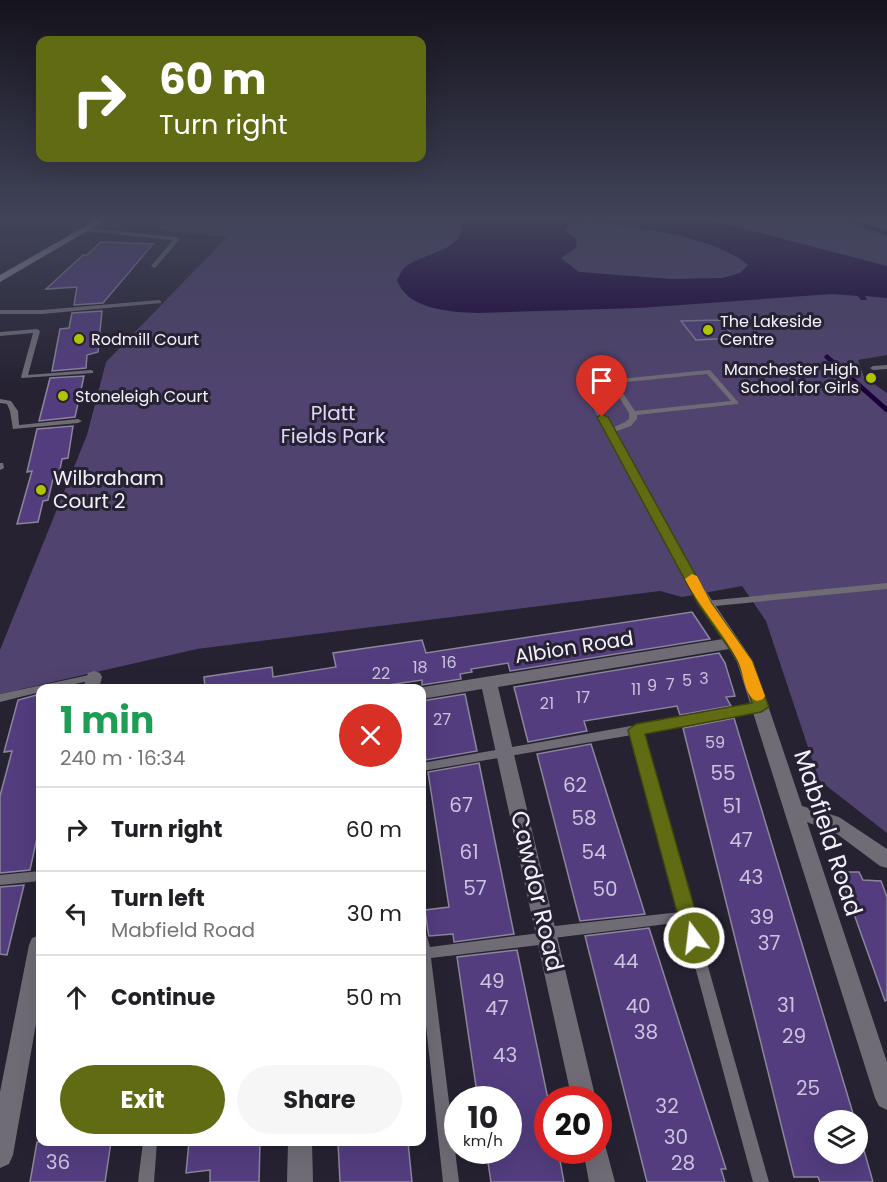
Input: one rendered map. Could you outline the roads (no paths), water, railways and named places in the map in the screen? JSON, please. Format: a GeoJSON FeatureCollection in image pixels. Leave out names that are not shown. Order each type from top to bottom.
{"type":"FeatureCollection","features":[{"type":"Feature","properties":{"kind":"street","name":"Mabfield Road"},"geometry":{"type":"LineString","coordinates":[[703,598],[745,661],[887,1098]]}},
{"type":"Feature","properties":{"kind":"street","name":"Albion Road"},"geometry":{"type":"LineString","coordinates":[[426,692],[733,643]]}},
{"type":"Feature","properties":{"kind":"street","name":"Cawdor Road"},"geometry":{"type":"LineString","coordinates":[[489,682],[581,1086]]}},
{"type":"Feature","properties":{"kind":"street"},"geometry":{"type":"LineString","coordinates":[[794,813],[815,814],[836,822],[887,860]]}},
{"type":"Feature","properties":{"kind":"street"},"geometry":{"type":"LineString","coordinates":[[0,1155],[36,966]]}},
{"type":"Feature","properties":{"kind":"street"},"geometry":{"type":"LineString","coordinates":[[300,1146],[300,1182]]}},
{"type":"Feature","properties":{"kind":"street"},"geometry":{"type":"LineString","coordinates":[[598,1164],[602,1182]]}},
{"type":"Feature","properties":{"kind":"lane"},"geometry":{"type":"LineString","coordinates":[[0,312],[42,312],[159,302]]}},
{"type":"Feature","properties":{"kind":"lane"},"geometry":{"type":"LineString","coordinates":[[0,334],[37,331],[24,377],[91,372]]}},
{"type":"Feature","properties":{"kind":"lane"},"geometry":{"type":"LineString","coordinates":[[873,368],[887,367]]}},
{"type":"Feature","properties":{"kind":"lane"},"geometry":{"type":"LineString","coordinates":[[709,372],[735,403],[633,413],[612,381],[709,372]]}},
{"type":"Feature","properties":{"kind":"lane"},"geometry":{"type":"LineString","coordinates":[[0,400],[9,402],[14,411],[16,427],[78,421]]}},
{"type":"Feature","properties":{"kind":"lane"},"geometry":{"type":"LineString","coordinates":[[595,404],[703,598],[887,586]]}},
{"type":"Feature","properties":{"kind":"lane"},"geometry":{"type":"LineString","coordinates":[[609,430],[628,423],[633,413]]}},
{"type":"Feature","properties":{"kind":"lane"},"geometry":{"type":"LineString","coordinates":[[0,698],[36,690]]}},
{"type":"Feature","properties":{"kind":"lane"},"geometry":{"type":"LineString","coordinates":[[426,766],[761,707]]}},
{"type":"Feature","properties":{"kind":"lane"},"geometry":{"type":"LineString","coordinates":[[636,730],[762,1182]]}},
{"type":"Feature","properties":{"kind":"lane"},"geometry":{"type":"LineString","coordinates":[[0,880],[36,876]]}},
{"type":"Feature","properties":{"kind":"lane"},"geometry":{"type":"LineString","coordinates":[[426,953],[688,916]]}},
{"type":"Feature","properties":{"kind":"lane"},"geometry":{"type":"LineString","coordinates":[[426,970],[451,1182]]}},
{"type":"Feature","properties":{"kind":"lane"},"geometry":{"type":"LineString","coordinates":[[146,1182],[150,1146]]}},
{"type":"Feature","properties":{"kind":"waterway"},"geometry":{"type":"LineString","coordinates":[[827,357],[887,410]]}},
{"type":"Feature","properties":{"kind":"place","name":"The Lakeside Centre"},"geometry":{"type":"Point","coordinates":[708,330]}},
{"type":"Feature","properties":{"kind":"place","name":"Rodmill Court"},"geometry":{"type":"Point","coordinates":[79,339]}},
{"type":"Feature","properties":{"kind":"place","name":"Manchester High School for Girls"},"geometry":{"type":"Point","coordinates":[871,378]}},
{"type":"Feature","properties":{"kind":"place","name":"Stoneleigh Court"},"geometry":{"type":"Point","coordinates":[63,396]}},
{"type":"Feature","properties":{"kind":"place","name":"Wilbraham Court 2"},"geometry":{"type":"Point","coordinates":[41,490]}},
{"type":"Feature","properties":{"kind":"park label","name":"Platt Fields Park"},"geometry":{"type":"Point","coordinates":[333,424]}}]}
